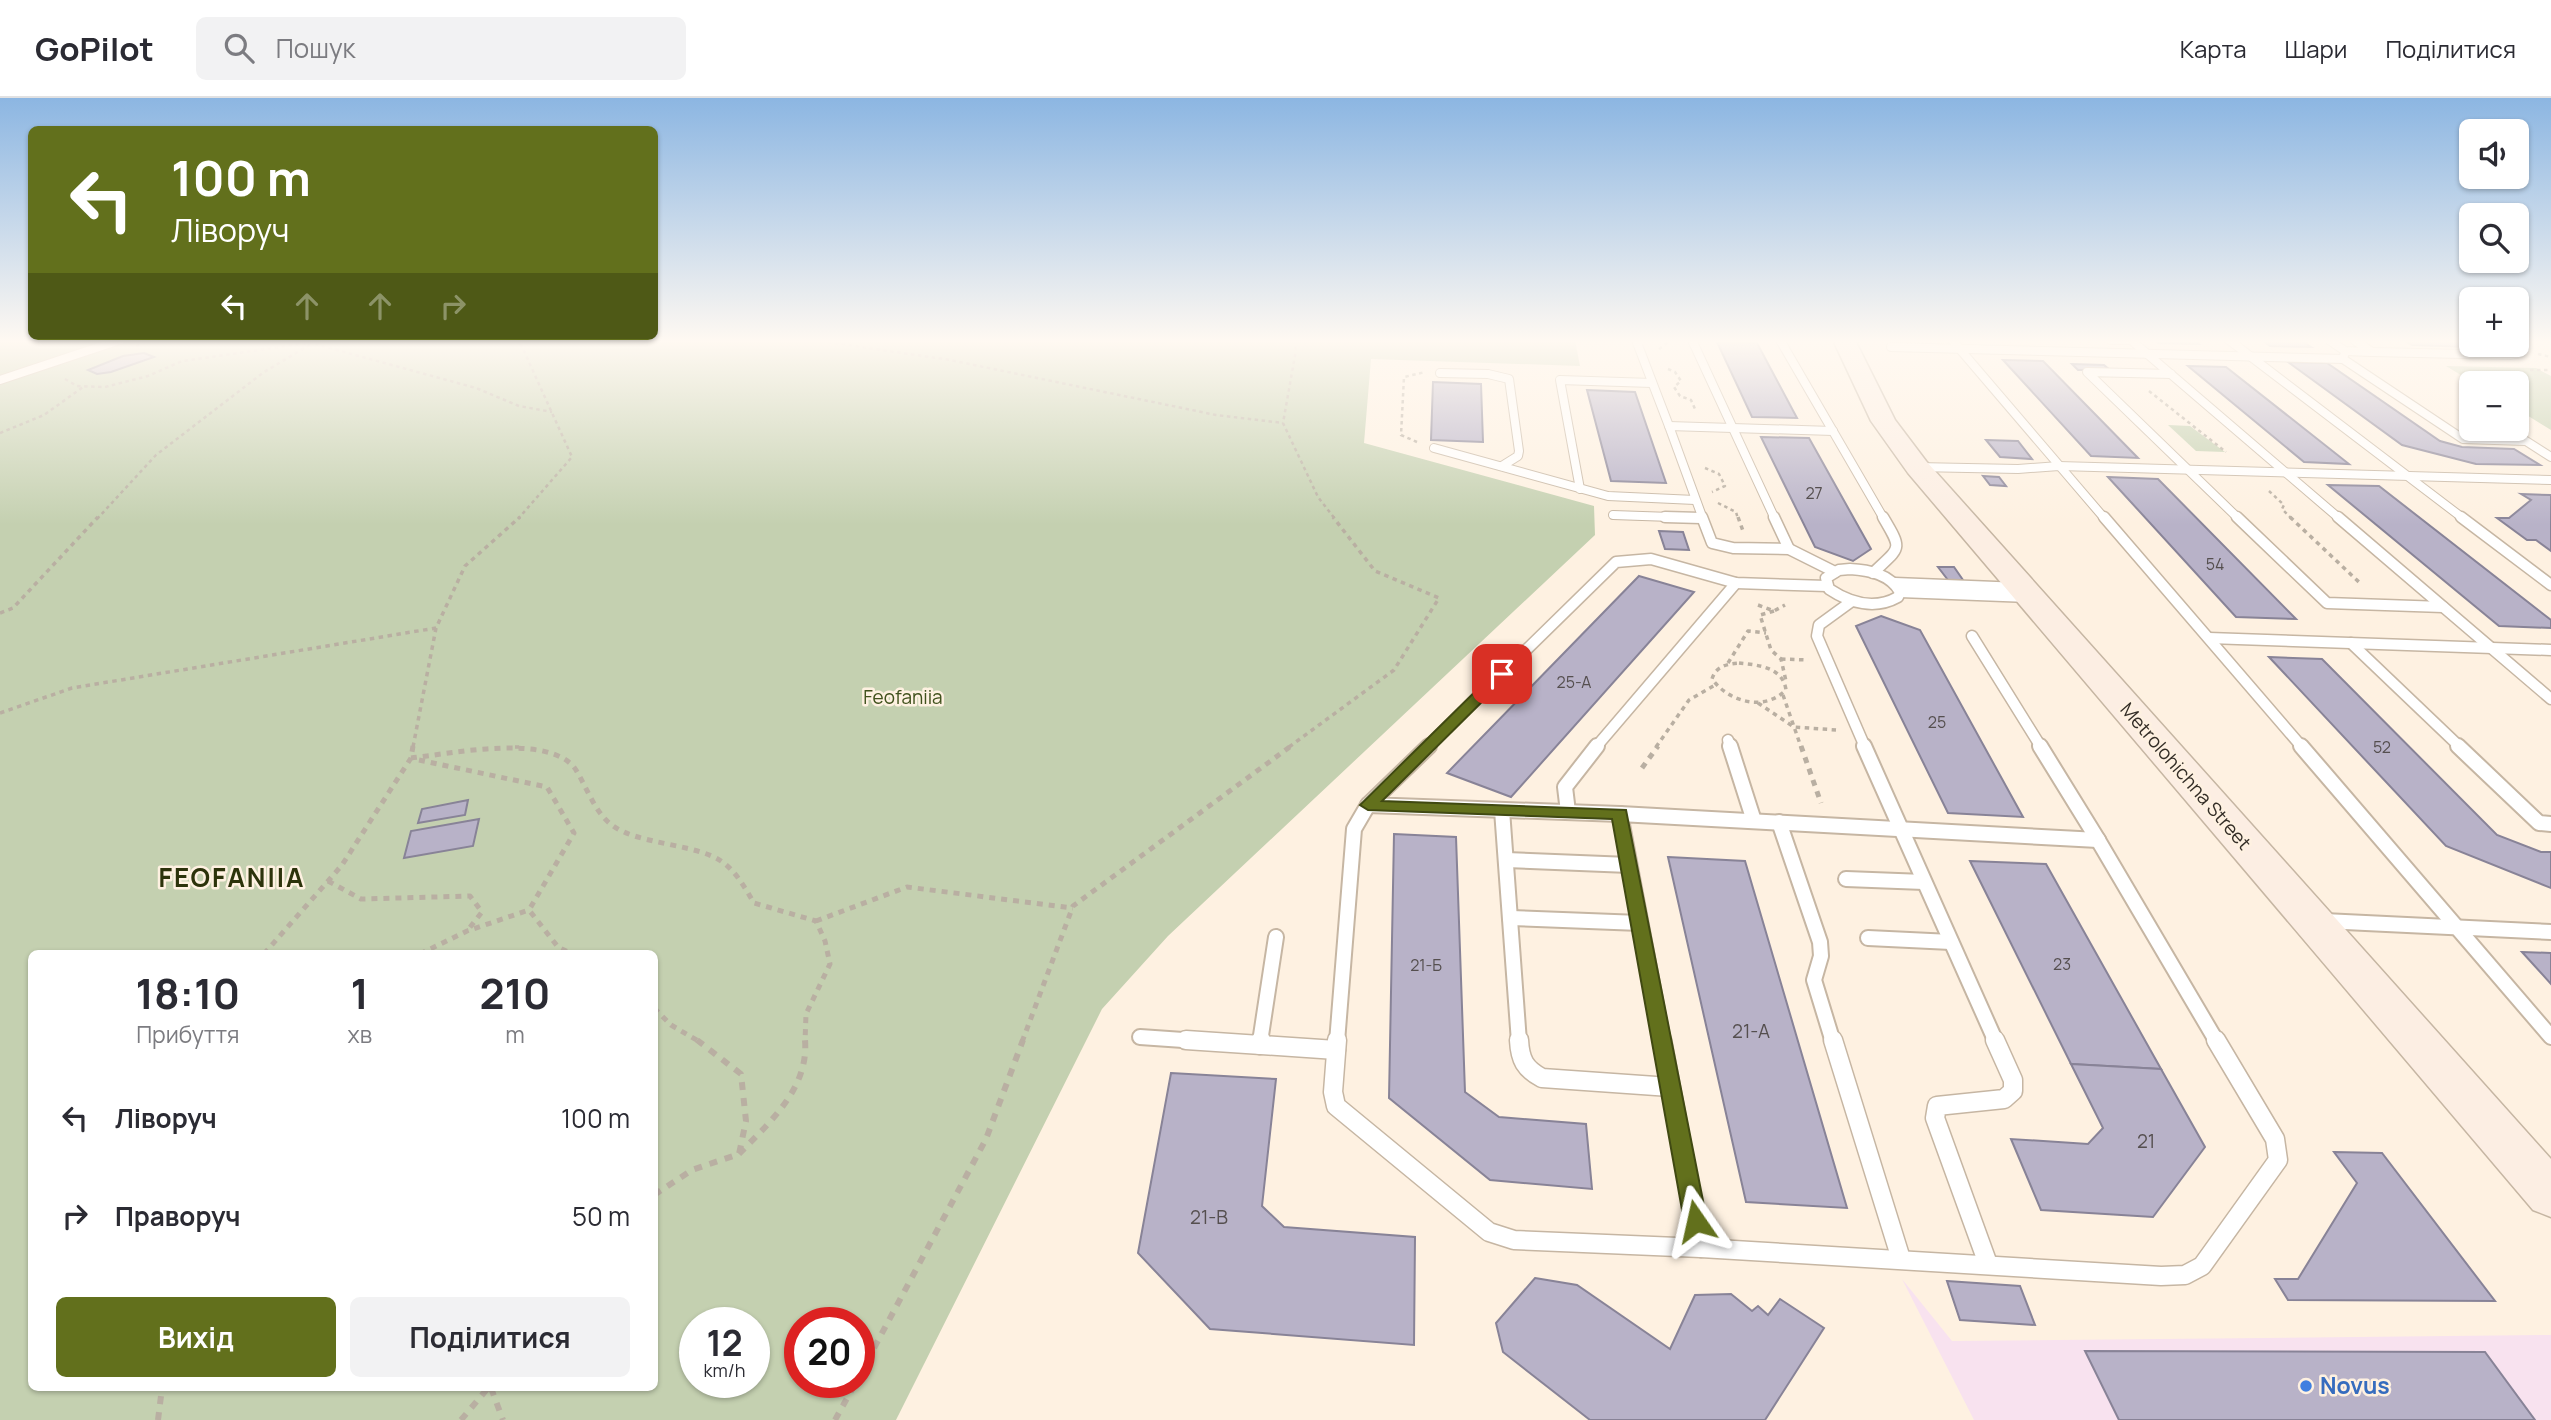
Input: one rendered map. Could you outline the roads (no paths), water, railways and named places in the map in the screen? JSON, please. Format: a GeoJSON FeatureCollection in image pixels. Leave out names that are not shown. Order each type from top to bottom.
{"type":"FeatureCollection","features":[{"type":"Feature","properties":{"kind":"street","name":"Metrolohichna Street"},"geometry":{"type":"LineString","coordinates":[[1874,402],[1883,421],[1917,467],[2551,1195]]}},
{"type":"Feature","properties":{"kind":"lane"},"geometry":{"type":"LineString","coordinates":[[1503,466],[1518,456],[1519,451],[1512,402]]}},
{"type":"Feature","properties":{"kind":"lane"},"geometry":{"type":"LineString","coordinates":[[1564,402],[1580,489]]}},
{"type":"Feature","properties":{"kind":"lane"},"geometry":{"type":"LineString","coordinates":[[1659,402],[1708,537],[1721,546],[1789,550],[1835,572]]}},
{"type":"Feature","properties":{"kind":"lane"},"geometry":{"type":"LineString","coordinates":[[1719,402],[1789,550]]}},
{"type":"Feature","properties":{"kind":"lane"},"geometry":{"type":"LineString","coordinates":[[1816,402],[1898,542],[1897,550],[1874,573]]}},
{"type":"Feature","properties":{"kind":"lane"},"geometry":{"type":"LineString","coordinates":[[2005,402],[2551,1037]]}},
{"type":"Feature","properties":{"kind":"lane"},"geometry":{"type":"LineString","coordinates":[[2117,402],[2327,603],[2444,607]]}},
{"type":"Feature","properties":{"kind":"lane"},"geometry":{"type":"LineString","coordinates":[[2203,402],[2551,699]]}},
{"type":"Feature","properties":{"kind":"lane"},"geometry":{"type":"LineString","coordinates":[[2310,402],[2551,584]]}},
{"type":"Feature","properties":{"kind":"lane"},"geometry":{"type":"LineString","coordinates":[[2410,402],[2463,439],[2526,441],[2551,457]]}},
{"type":"Feature","properties":{"kind":"lane"},"geometry":{"type":"LineString","coordinates":[[1669,426],[1833,431]]}},
{"type":"Feature","properties":{"kind":"lane"},"geometry":{"type":"LineString","coordinates":[[1434,448],[1608,496],[1695,500]]}},
{"type":"Feature","properties":{"kind":"lane"},"geometry":{"type":"LineString","coordinates":[[1917,467],[2018,469],[2059,466],[2551,481]]}},
{"type":"Feature","properties":{"kind":"lane"},"geometry":{"type":"LineString","coordinates":[[1613,515],[1701,518]]}},
{"type":"Feature","properties":{"kind":"lane"},"geometry":{"type":"LineString","coordinates":[[1897,588],[1893,601],[1884,604],[1852,601],[1836,595],[1826,586],[1735,583],[1651,559],[1616,562],[1368,805],[1354,829],[1333,1092],[1336,1107],[1489,1233],[1514,1240],[1901,1259],[2161,1276],[2185,1275],[2202,1266],[2278,1160],[2269,1125],[1972,636]]}},
{"type":"Feature","properties":{"kind":"lane"},"geometry":{"type":"LineString","coordinates":[[1826,586],[1826,578],[1835,572],[1850,569],[1874,573],[1897,588],[2026,592]]}},
{"type":"Feature","properties":{"kind":"lane"},"geometry":{"type":"LineString","coordinates":[[1568,812],[1565,787],[1572,775],[1735,583]]}},
{"type":"Feature","properties":{"kind":"lane"},"geometry":{"type":"LineString","coordinates":[[1852,601],[1817,629],[1900,829],[2013,1080],[2013,1091],[2004,1099],[1937,1106],[1934,1118],[1988,1264]]}},
{"type":"Feature","properties":{"kind":"lane"},"geometry":{"type":"LineString","coordinates":[[2209,638],[2551,650]]}},
{"type":"Feature","properties":{"kind":"lane"},"geometry":{"type":"LineString","coordinates":[[2351,643],[2539,823],[2551,824]]}},
{"type":"Feature","properties":{"kind":"lane"},"geometry":{"type":"LineString","coordinates":[[1728,740],[1754,821]]}},
{"type":"Feature","properties":{"kind":"lane"},"geometry":{"type":"LineString","coordinates":[[1368,805],[1620,814],[2098,840]]}},
{"type":"Feature","properties":{"kind":"lane"},"geometry":{"type":"LineString","coordinates":[[1502,810],[1520,1055],[1527,1070],[1542,1078],[1671,1087]]}},
{"type":"Feature","properties":{"kind":"lane"},"geometry":{"type":"LineString","coordinates":[[1620,814],[1701,1248]]}},
{"type":"Feature","properties":{"kind":"lane"},"geometry":{"type":"LineString","coordinates":[[1779,822],[1820,942],[1821,956],[1814,981],[1901,1259]]}},
{"type":"Feature","properties":{"kind":"lane"},"geometry":{"type":"LineString","coordinates":[[1506,860],[1629,865]]}},
{"type":"Feature","properties":{"kind":"lane"},"geometry":{"type":"LineString","coordinates":[[1846,878],[1924,882]]}},
{"type":"Feature","properties":{"kind":"lane"},"geometry":{"type":"LineString","coordinates":[[1510,918],[1640,923]]}},
{"type":"Feature","properties":{"kind":"lane"},"geometry":{"type":"LineString","coordinates":[[2312,921],[2551,932]]}},
{"type":"Feature","properties":{"kind":"lane"},"geometry":{"type":"LineString","coordinates":[[1260,1045],[1276,937]]}},
{"type":"Feature","properties":{"kind":"lane"},"geometry":{"type":"LineString","coordinates":[[1868,938],[1951,942]]}},
{"type":"Feature","properties":{"kind":"lane"},"geometry":{"type":"LineString","coordinates":[[1139,1037],[1336,1050]]}},
{"type":"Feature","properties":{"kind":"place","name":"Novus"},"geometry":{"type":"Point","coordinates":[2306,1386]}},
{"type":"Feature","properties":{"kind":"district","name":"FEOFANIIA"},"geometry":{"type":"Point","coordinates":[232,878]}},
{"type":"Feature","properties":{"kind":"park label","name":"Feofaniia"},"geometry":{"type":"Point","coordinates":[903,697]}}]}
